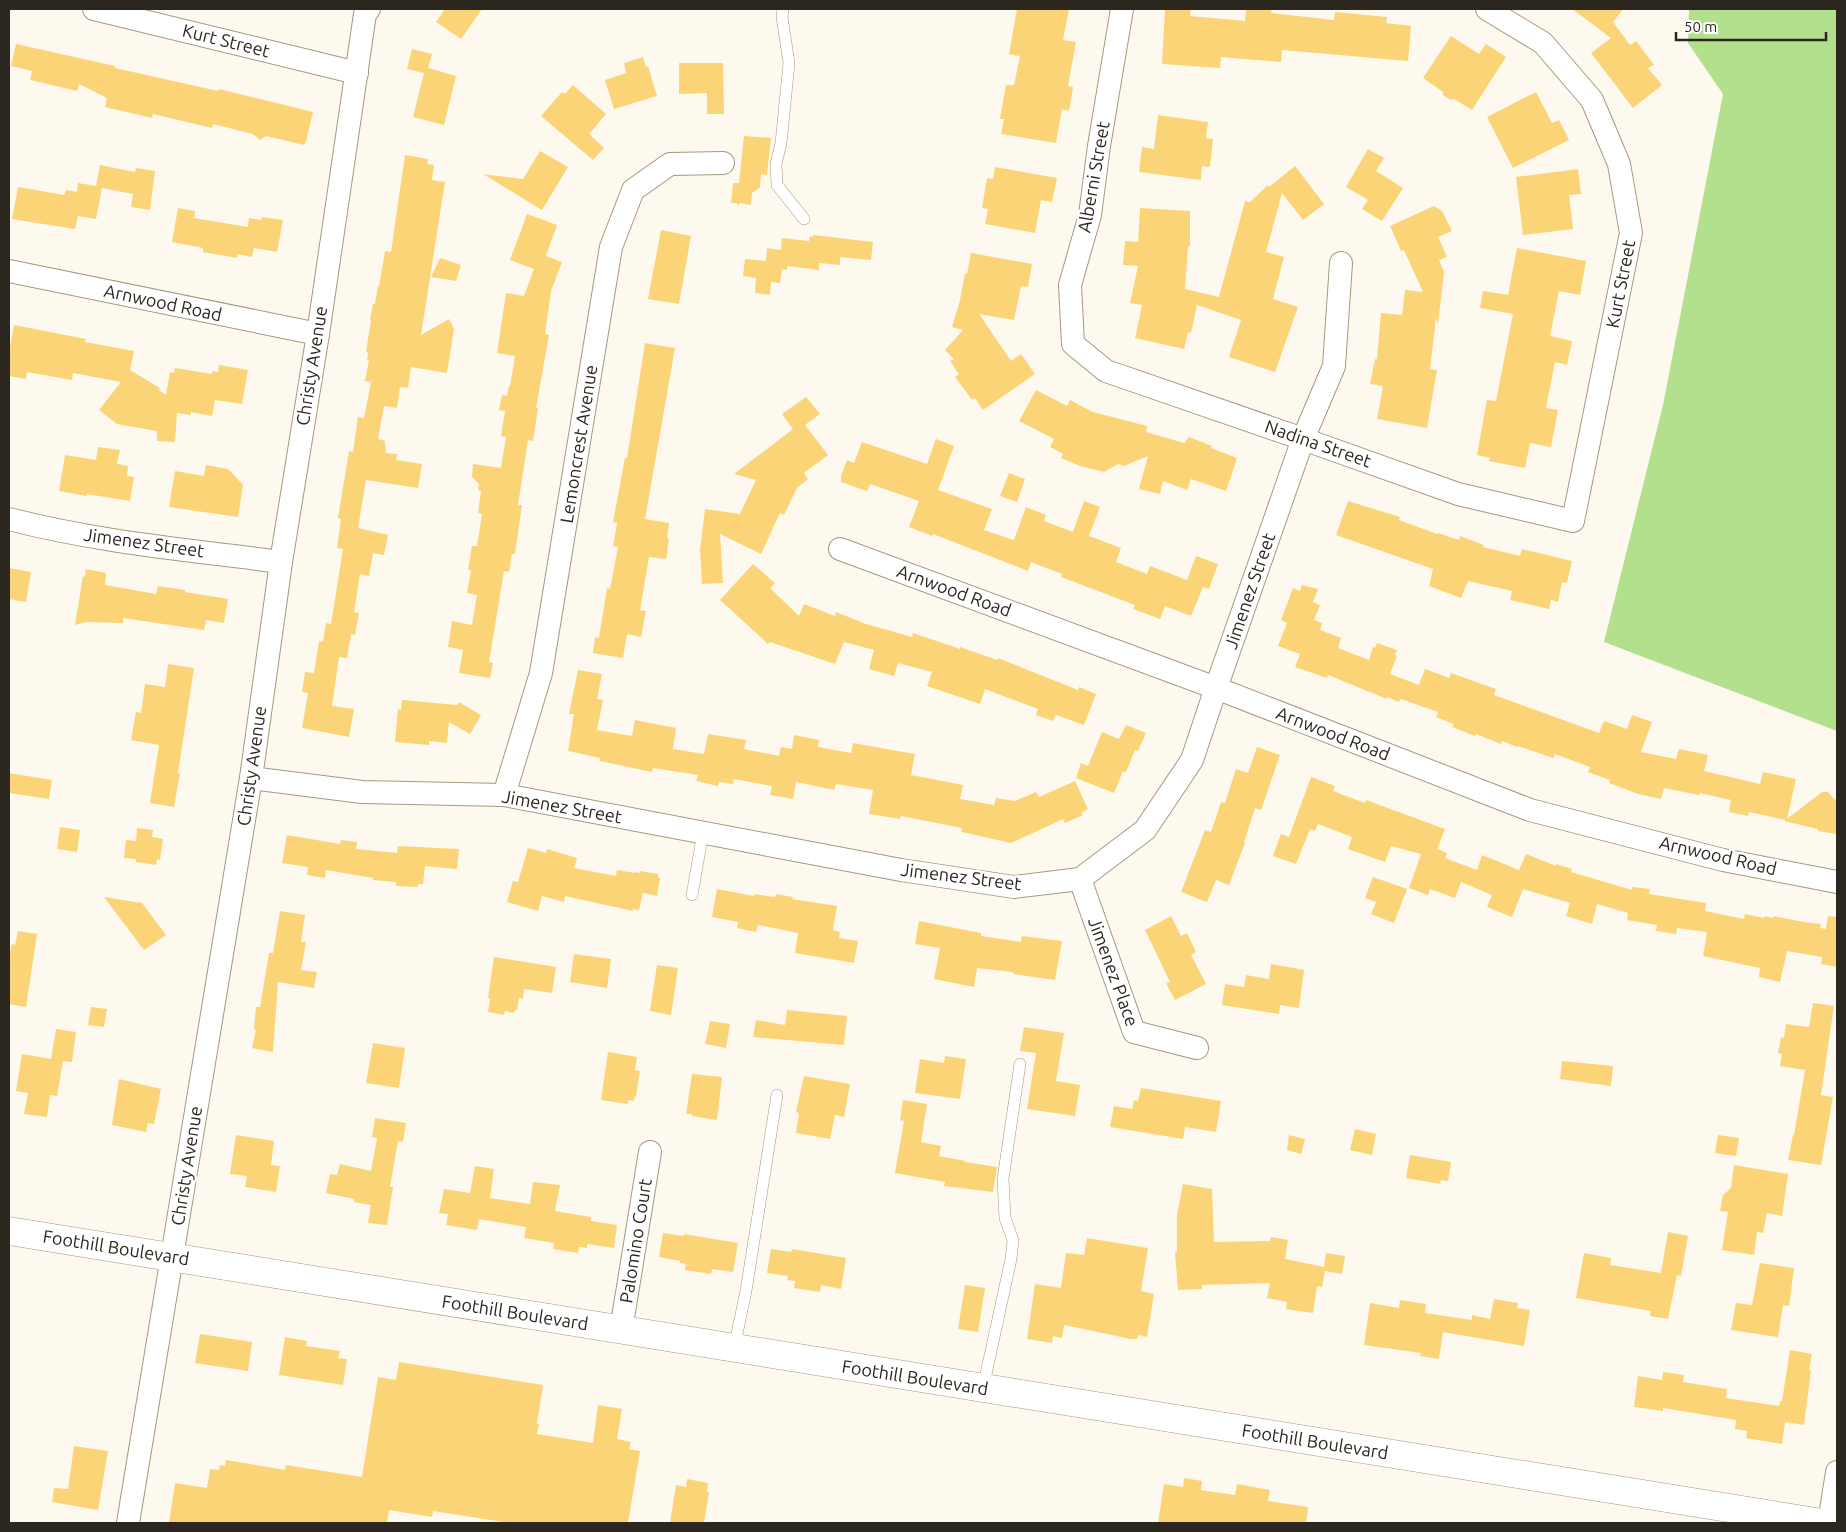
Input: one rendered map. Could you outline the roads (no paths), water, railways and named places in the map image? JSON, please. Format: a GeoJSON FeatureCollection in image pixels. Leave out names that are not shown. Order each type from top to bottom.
{"type":"FeatureCollection","features":[{"type":"Feature","properties":{"kind":"main road","name":"Foothill Boulevard"},"geometry":{"type":"LineString","coordinates":[[9,1231],[1822,1523]]}},
{"type":"Feature","properties":{"kind":"street","name":"Kurt Street"},"geometry":{"type":"LineString","coordinates":[[94,9],[357,73]]}},
{"type":"Feature","properties":{"kind":"street","name":"Christy Avenue"},"geometry":{"type":"LineString","coordinates":[[128,1523],[251,778],[281,562],[318,334],[365,14],[369,9]]}},
{"type":"Feature","properties":{"kind":"street","name":"Alberni Street"},"geometry":{"type":"LineString","coordinates":[[1073,344],[1070,285],[1090,215],[1099,146],[1122,9]]}},
{"type":"Feature","properties":{"kind":"street","name":"Kurt Street"},"geometry":{"type":"LineString","coordinates":[[1487,9],[1544,43],[1592,100],[1619,164],[1631,233],[1573,521]]}},
{"type":"Feature","properties":{"kind":"street","name":"Lemoncrest Avenue"},"geometry":{"type":"LineString","coordinates":[[504,795],[541,673],[611,247],[633,190],[670,164],[723,163]]}},
{"type":"Feature","properties":{"kind":"street","name":"Jimenez Street"},"geometry":{"type":"LineString","coordinates":[[251,778],[362,792],[504,795],[901,870],[1014,887],[1080,879],[1145,830],[1192,760],[1303,439],[1334,366],[1341,263]]}},
{"type":"Feature","properties":{"kind":"street","name":"Arnwood Road"},"geometry":{"type":"LineString","coordinates":[[9,271],[318,334]]}},
{"type":"Feature","properties":{"kind":"street","name":"Nadina Street"},"geometry":{"type":"LineString","coordinates":[[1073,344],[1106,371],[1458,494],[1573,521]]}},
{"type":"Feature","properties":{"kind":"street","name":"Jimenez Street"},"geometry":{"type":"LineString","coordinates":[[9,519],[42,528],[122,541],[281,562]]}},
{"type":"Feature","properties":{"kind":"street","name":"Arnwood Road"},"geometry":{"type":"LineString","coordinates":[[840,549],[1216,688],[1530,810],[1723,860],[1837,882]]}},
{"type":"Feature","properties":{"kind":"street","name":"Jimenez Place"},"geometry":{"type":"LineString","coordinates":[[1080,879],[1134,1032],[1197,1048]]}},
{"type":"Feature","properties":{"kind":"street","name":"Palomino Court"},"geometry":{"type":"LineString","coordinates":[[621,1330],[650,1152]]}},
{"type":"Feature","properties":{"kind":"street"},"geometry":{"type":"LineString","coordinates":[[1829,1523],[1837,1472]]}},
{"type":"Feature","properties":{"kind":"lane"},"geometry":{"type":"LineString","coordinates":[[783,9],[782,17],[789,63],[781,143],[776,164],[777,185],[804,218]]}},
{"type":"Feature","properties":{"kind":"lane"},"geometry":{"type":"LineString","coordinates":[[692,895],[703,832]]}},
{"type":"Feature","properties":{"kind":"lane"},"geometry":{"type":"LineString","coordinates":[[983,1388],[1011,1259],[1012,1240],[1005,1218],[1003,1179],[1020,1064]]}},
{"type":"Feature","properties":{"kind":"lane"},"geometry":{"type":"LineString","coordinates":[[734,1348],[746,1291],[776,1095]]}}]}
